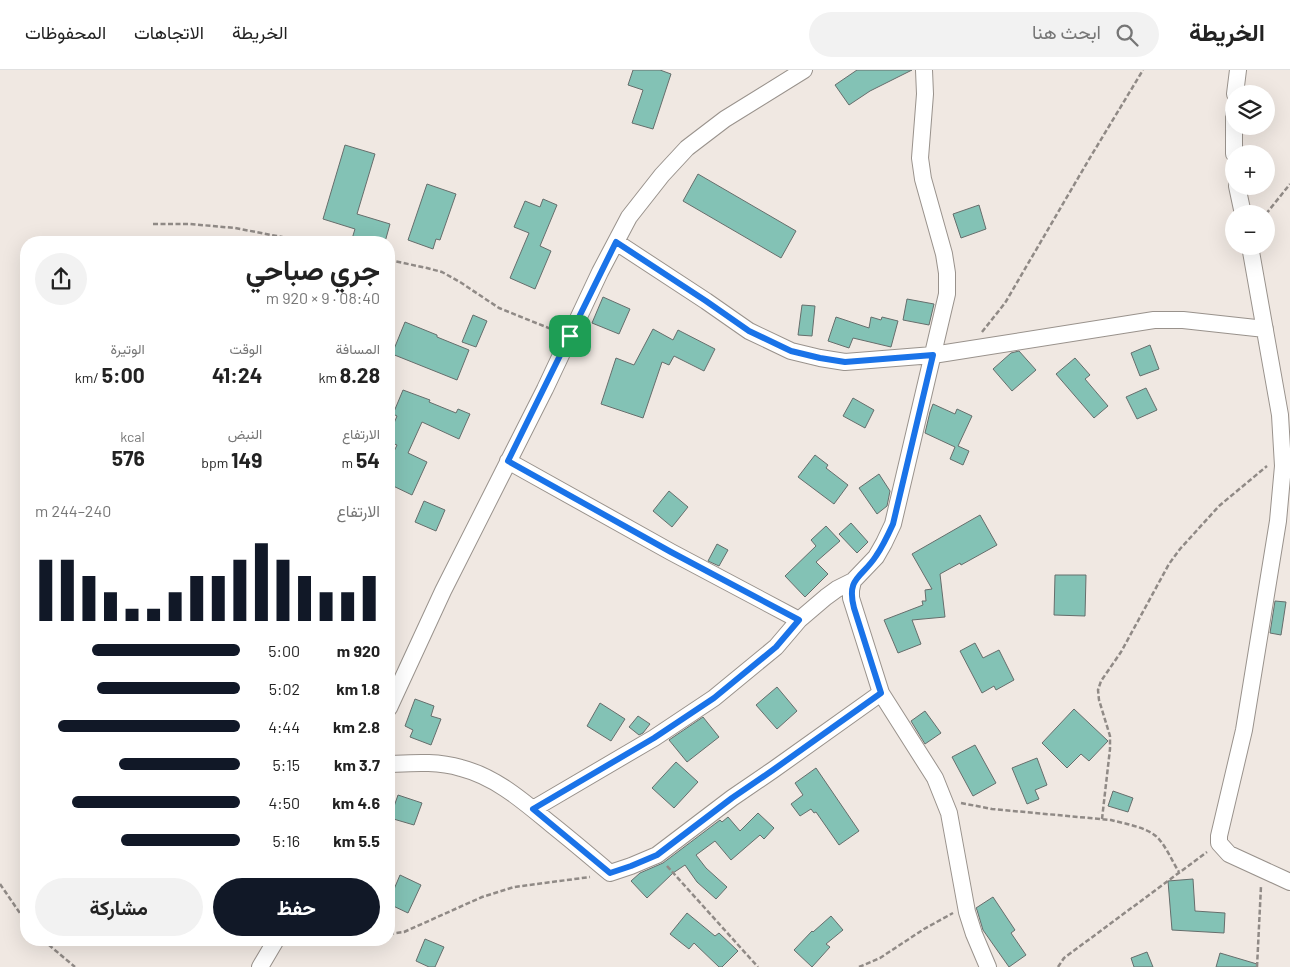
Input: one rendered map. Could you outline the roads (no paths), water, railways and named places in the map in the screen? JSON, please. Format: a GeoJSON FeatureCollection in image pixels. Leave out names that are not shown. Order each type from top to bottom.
{"type":"FeatureCollection","features":[{"type":"Feature","properties":{"kind":"street"},"geometry":{"type":"LineString","coordinates":[[395,695],[443,591],[629,217],[662,175],[687,148],[725,120],[804,70]]}},
{"type":"Feature","properties":{"kind":"street"},"geometry":{"type":"LineString","coordinates":[[533,809],[654,738],[714,698],[776,647],[799,620],[826,597],[837,589],[853,582],[876,557],[884,543],[893,524],[947,294],[947,273],[944,254],[923,180],[920,158],[925,94],[924,70]]}},
{"type":"Feature","properties":{"kind":"street"},"geometry":{"type":"LineString","coordinates":[[1236,85],[1238,70]]}},
{"type":"Feature","properties":{"kind":"street"},"geometry":{"type":"LineString","coordinates":[[616,242],[749,331],[791,351],[845,362],[933,355],[1154,320],[1183,320],[1265,329]]}},
{"type":"Feature","properties":{"kind":"street"},"geometry":{"type":"LineString","coordinates":[[1252,255],[1280,415],[1282,466],[1277,530],[1244,730],[1219,836],[1220,843],[1229,854],[1290,882]]}},
{"type":"Feature","properties":{"kind":"street"},"geometry":{"type":"LineString","coordinates":[[508,461],[671,552],[799,620]]}},
{"type":"Feature","properties":{"kind":"street"},"geometry":{"type":"LineString","coordinates":[[853,582],[851,598],[881,693],[936,778],[945,800],[966,907],[974,934],[988,967]]}},
{"type":"Feature","properties":{"kind":"street"},"geometry":{"type":"LineString","coordinates":[[395,764],[431,762],[460,767],[482,775],[503,786],[610,873],[657,855],[732,798],[881,693]]}},
{"type":"Feature","properties":{"kind":"street"},"geometry":{"type":"LineString","coordinates":[[260,967],[272,946]]}}]}
